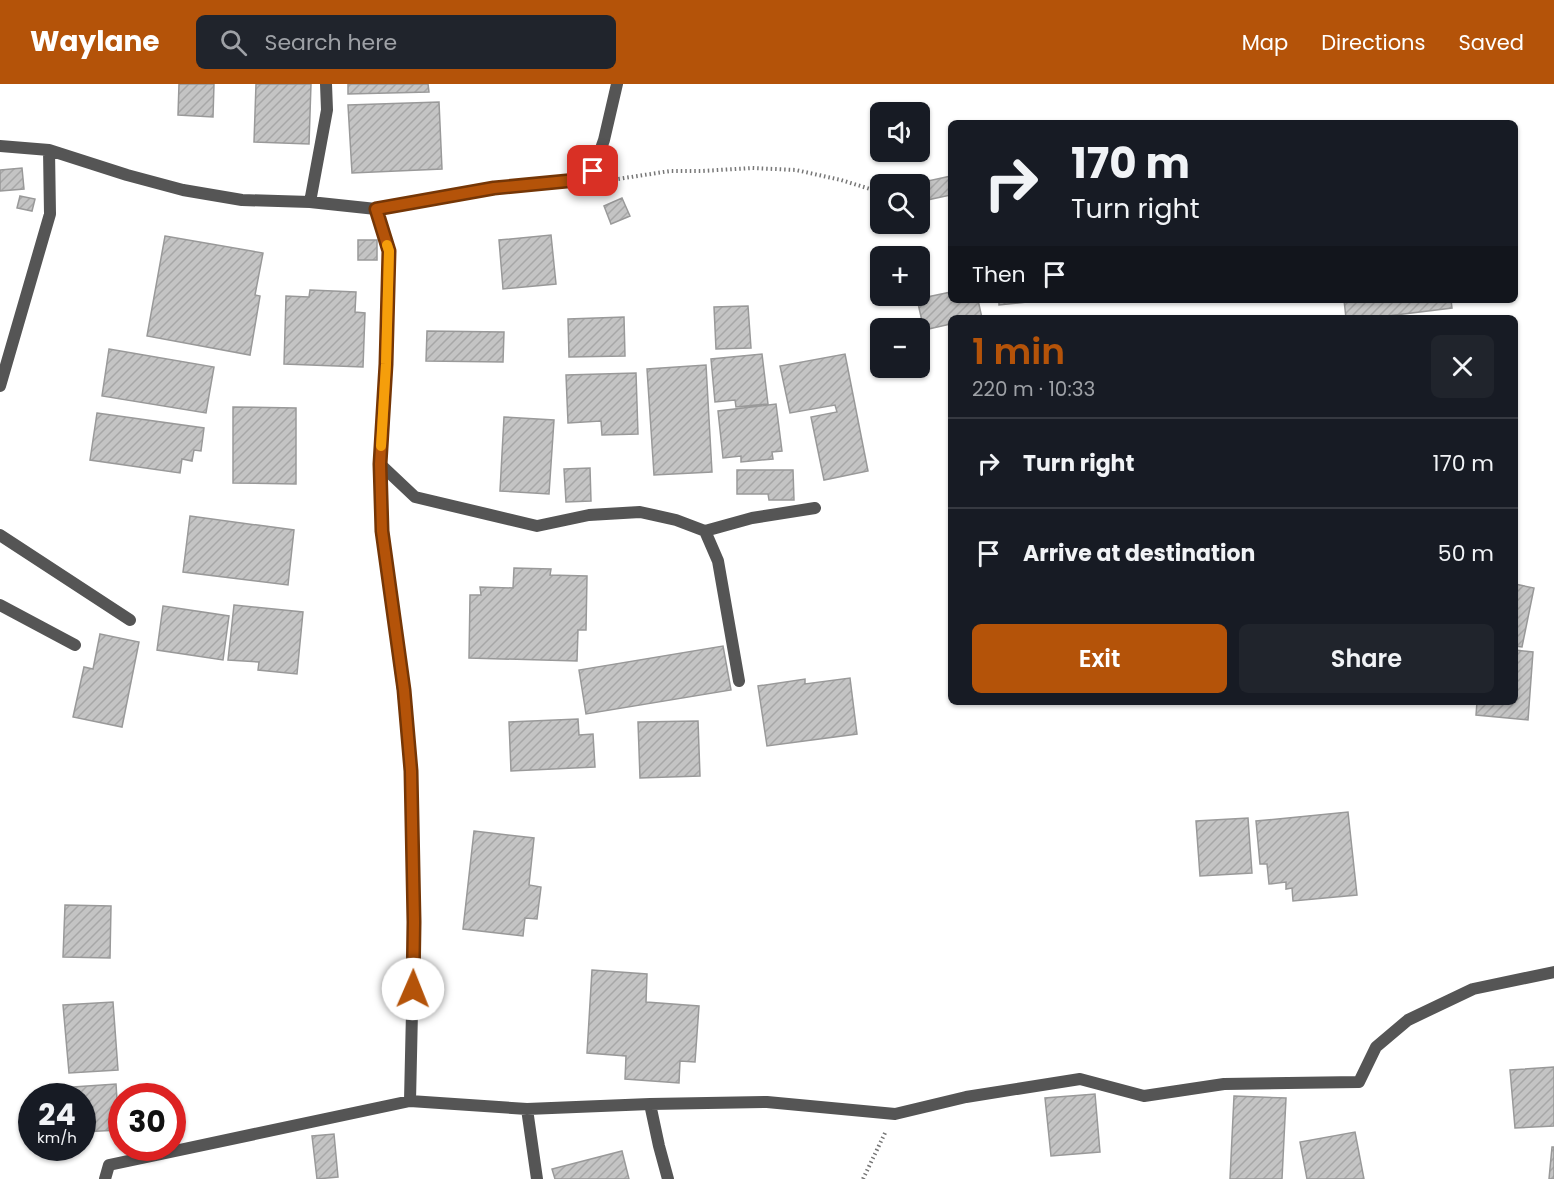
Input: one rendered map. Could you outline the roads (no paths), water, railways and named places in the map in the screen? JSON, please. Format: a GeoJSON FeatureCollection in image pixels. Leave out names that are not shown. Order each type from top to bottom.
{"type":"FeatureCollection","features":[{"type":"Feature","properties":{"kind":"street"},"geometry":{"type":"LineString","coordinates":[[310,202],[327,110],[326,84]]}},
{"type":"Feature","properties":{"kind":"street"},"geometry":{"type":"LineString","coordinates":[[0,146],[49,150],[183,190],[243,200],[310,202],[376,209],[494,188],[577,180],[593,171],[604,140],[616,84]]}},
{"type":"Feature","properties":{"kind":"street"},"geometry":{"type":"LineString","coordinates":[[0,386],[50,214],[49,150]]}},
{"type":"Feature","properties":{"kind":"street"},"geometry":{"type":"LineString","coordinates":[[376,209],[389,251],[380,464],[382,531],[404,690],[411,771],[414,922],[411,1101]]}},
{"type":"Feature","properties":{"kind":"street"},"geometry":{"type":"LineString","coordinates":[[380,464],[415,497],[537,526],[589,515],[640,512],[676,520],[705,531],[752,518],[815,508]]}},
{"type":"Feature","properties":{"kind":"street"},"geometry":{"type":"LineString","coordinates":[[705,531],[718,561],[739,681]]}},
{"type":"Feature","properties":{"kind":"street"},"geometry":{"type":"LineString","coordinates":[[0,535],[130,620]]}},
{"type":"Feature","properties":{"kind":"street"},"geometry":{"type":"LineString","coordinates":[[0,605],[75,645]]}},
{"type":"Feature","properties":{"kind":"street"},"geometry":{"type":"LineString","coordinates":[[105,1179],[109,1165],[411,1101],[527,1109],[767,1102],[895,1114],[966,1097],[1080,1079],[1144,1096],[1224,1084],[1359,1082],[1376,1047],[1408,1020],[1473,989],[1554,972]]}},
{"type":"Feature","properties":{"kind":"street"},"geometry":{"type":"LineString","coordinates":[[650,1104],[668,1179]]}},
{"type":"Feature","properties":{"kind":"street"},"geometry":{"type":"LineString","coordinates":[[527,1109],[537,1179]]}}]}
